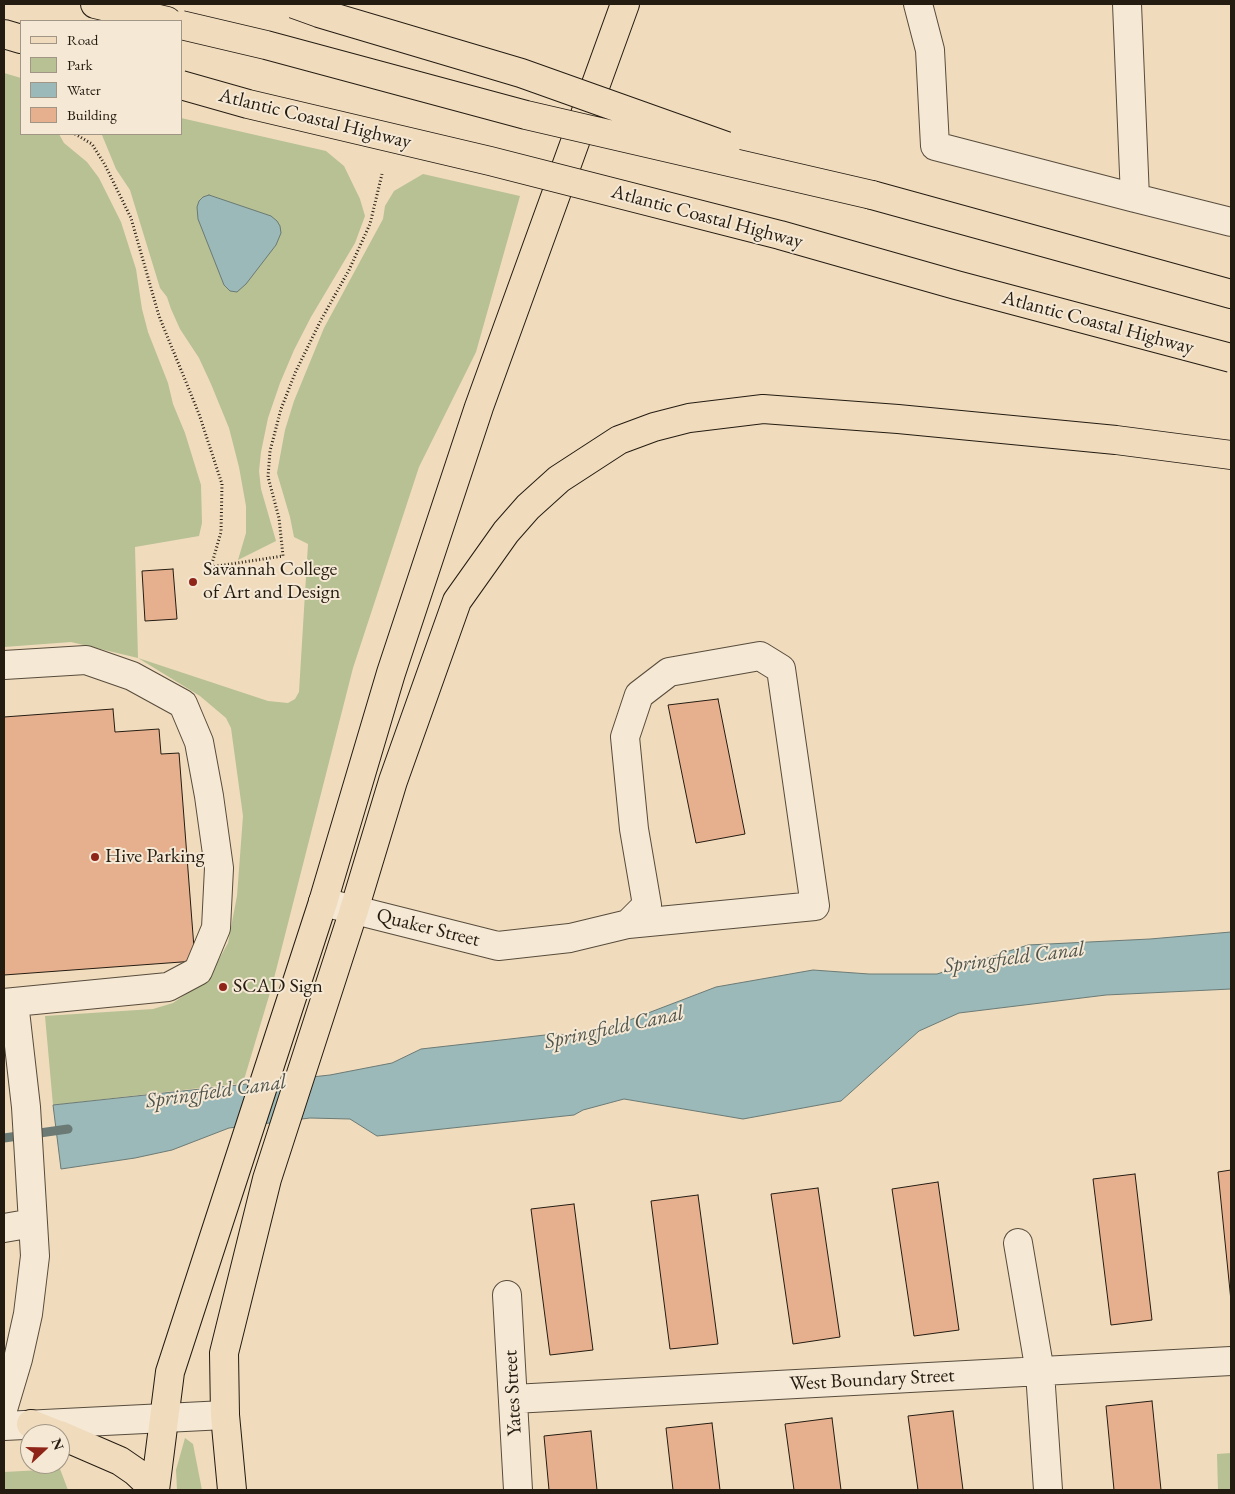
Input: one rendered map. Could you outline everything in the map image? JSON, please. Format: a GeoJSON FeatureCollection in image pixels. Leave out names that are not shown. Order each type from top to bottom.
{"type":"FeatureCollection","features":[{"type":"Feature","properties":{"kind":"main road"},"geometry":{"type":"LineString","coordinates":[[95,4],[163,20]]}},
{"type":"Feature","properties":{"kind":"main road"},"geometry":{"type":"LineString","coordinates":[[294,4],[521,72],[715,142],[872,195]]}},
{"type":"Feature","properties":{"kind":"main road"},"geometry":{"type":"LineString","coordinates":[[155,1490],[170,1372],[323,902],[392,673],[479,407],[625,4]]}},
{"type":"Feature","properties":{"kind":"main road"},"geometry":{"type":"LineString","coordinates":[[182,25],[276,48],[526,115],[872,195],[1231,294]]}},
{"type":"Feature","properties":{"kind":"main road"},"geometry":{"type":"LineString","coordinates":[[4,34],[20,39]]}},
{"type":"Feature","properties":{"kind":"main road","name":"Atlantic Coastal Highway"},"geometry":{"type":"LineString","coordinates":[[182,85],[248,104],[490,161],[780,235],[965,288],[1231,358]]}},
{"type":"Feature","properties":{"kind":"main road"},"geometry":{"type":"LineString","coordinates":[[232,1490],[226,1415],[224,1354],[266,1179],[354,910],[394,780],[457,602],[506,532],[528,507],[559,479],[619,440],[654,427],[689,418],[763,409],[898,419],[1116,440],[1231,455]]}},
{"type":"Feature","properties":{"kind":"main road"},"geometry":{"type":"LineString","coordinates":[[70,1439],[120,1461],[136,1472],[155,1490]]}},
{"type":"Feature","properties":{"kind":"street"},"geometry":{"type":"LineString","coordinates":[[918,4],[930,50],[935,146],[1231,222]]}},
{"type":"Feature","properties":{"kind":"street"},"geometry":{"type":"LineString","coordinates":[[1127,4],[1135,198]]}},
{"type":"Feature","properties":{"kind":"street","name":"Quaker Street"},"geometry":{"type":"LineString","coordinates":[[323,902],[498,946],[570,938],[628,924],[815,906],[781,669],[760,656],[669,672],[640,695],[625,737],[634,829],[647,905],[628,924]]}},
{"type":"Feature","properties":{"kind":"street"},"geometry":{"type":"LineString","coordinates":[[4,664],[86,660],[132,676],[183,704],[199,742],[219,868],[216,928],[198,970],[168,987],[9,1002],[26,1107],[35,1256],[28,1314],[18,1359],[5,1397]]}},
{"type":"Feature","properties":{"kind":"street"},"geometry":{"type":"LineString","coordinates":[[4,1228],[33,1223]]}},
{"type":"Feature","properties":{"kind":"street"},"geometry":{"type":"LineString","coordinates":[[1018,1243],[1040,1372],[1048,1490]]}},
{"type":"Feature","properties":{"kind":"street","name":"Yates Street"},"geometry":{"type":"LineString","coordinates":[[507,1295],[518,1490]]}},
{"type":"Feature","properties":{"kind":"street","name":"West Boundary Street"},"geometry":{"type":"LineString","coordinates":[[513,1399],[1231,1361]]}},
{"type":"Feature","properties":{"kind":"street"},"geometry":{"type":"LineString","coordinates":[[31,1424],[226,1415]]}},
{"type":"Feature","properties":{"kind":"street"},"geometry":{"type":"LineString","coordinates":[[4,1426],[20,1425]]}},
{"type":"Feature","properties":{"kind":"path"},"geometry":{"type":"LineString","coordinates":[[77,135],[92,144],[105,165],[131,218],[159,316],[199,414],[222,484],[221,532],[211,567],[283,556],[279,518],[268,477],[270,452],[279,417],[296,371],[321,320],[349,270],[370,224],[382,174]]}},
{"type":"Feature","properties":{"kind":"green space"},"geometry":{"type":"Polygon","coordinates":[[[4,73],[20,78],[20,135],[60,135],[64,143],[87,162],[99,178],[121,222],[136,269],[142,309],[148,332],[168,383],[173,404],[185,433],[201,485],[202,523],[199,536],[135,547],[138,658],[71,642],[4,647],[4,73]]]}},
{"type":"Feature","properties":{"kind":"green space"},"geometry":{"type":"Polygon","coordinates":[[[182,118],[326,151],[344,166],[360,199],[365,216],[355,243],[311,317],[294,350],[268,418],[259,471],[261,489],[276,541],[238,560],[246,533],[246,506],[229,428],[199,358],[180,329],[167,297],[160,288],[130,190],[116,169],[102,135],[182,135],[182,118]]]}},
{"type":"Feature","properties":{"kind":"green space"},"geometry":{"type":"Polygon","coordinates":[[[423,174],[520,196],[476,352],[419,467],[353,668],[272,986],[243,1083],[53,1105],[45,1016],[153,1009],[173,1003],[208,979],[228,943],[237,896],[243,816],[231,728],[226,718],[200,696],[138,658],[268,701],[288,703],[295,699],[299,692],[308,544],[294,537],[277,473],[285,430],[294,401],[324,328],[383,219],[385,206],[394,191],[423,174]]]}},
{"type":"Feature","properties":{"kind":"green space"},"geometry":{"type":"Polygon","coordinates":[[[185,1438],[193,1444],[202,1490],[177,1490],[176,1470],[185,1438]]]}},
{"type":"Feature","properties":{"kind":"green space"},"geometry":{"type":"Polygon","coordinates":[[[1231,1453],[1231,1490],[1218,1490],[1217,1454],[1231,1453]]]}},
{"type":"Feature","properties":{"kind":"green space"},"geometry":{"type":"Polygon","coordinates":[[[4,1472],[62,1474],[68,1490],[4,1490],[4,1472]]]}},
{"type":"Feature","properties":{"kind":"water"},"geometry":{"type":"Polygon","coordinates":[[[209,195],[271,216],[280,226],[281,233],[276,245],[246,284],[237,292],[230,291],[224,285],[198,219],[197,207],[199,201],[209,195]]]}},
{"type":"Feature","properties":{"kind":"water"},"geometry":{"type":"Polygon","coordinates":[[[1231,932],[1231,989],[1106,995],[959,1013],[919,1031],[841,1101],[743,1119],[624,1099],[583,1110],[574,1115],[377,1136],[350,1119],[310,1118],[229,1128],[172,1150],[135,1158],[61,1169],[53,1105],[330,1075],[392,1063],[421,1049],[554,1034],[572,1035],[614,1026],[716,987],[813,970],[869,974],[937,974],[1028,945],[1150,939],[1231,932]]]}},
{"type":"Feature","properties":{"kind":"building"},"geometry":{"type":"Polygon","coordinates":[[[173,569],[177,619],[145,621],[142,571],[173,569]]]}},
{"type":"Feature","properties":{"kind":"building"},"geometry":{"type":"Polygon","coordinates":[[[718,699],[745,834],[696,843],[668,705],[718,699]]]}},
{"type":"Feature","properties":{"kind":"building","name":"Hive Parking"},"geometry":{"type":"Polygon","coordinates":[[[113,709],[115,732],[159,729],[161,754],[179,753],[195,961],[4,975],[4,717],[113,709]]]}},
{"type":"Feature","properties":{"kind":"building"},"geometry":{"type":"Polygon","coordinates":[[[1231,1170],[1231,1301],[1218,1172],[1231,1170]]]}},
{"type":"Feature","properties":{"kind":"building"},"geometry":{"type":"Polygon","coordinates":[[[1135,1174],[1152,1320],[1111,1325],[1093,1179],[1135,1174]]]}},
{"type":"Feature","properties":{"kind":"building"},"geometry":{"type":"Polygon","coordinates":[[[938,1182],[959,1330],[914,1336],[892,1189],[938,1182]]]}},
{"type":"Feature","properties":{"kind":"building"},"geometry":{"type":"Polygon","coordinates":[[[818,1188],[840,1337],[793,1344],[771,1194],[818,1188]]]}},
{"type":"Feature","properties":{"kind":"building"},"geometry":{"type":"Polygon","coordinates":[[[698,1195],[718,1344],[670,1349],[651,1201],[698,1195]]]}},
{"type":"Feature","properties":{"kind":"building"},"geometry":{"type":"Polygon","coordinates":[[[574,1204],[593,1350],[550,1355],[531,1209],[574,1204]]]}},
{"type":"Feature","properties":{"kind":"building"},"geometry":{"type":"Polygon","coordinates":[[[1152,1401],[1161,1490],[1114,1490],[1106,1406],[1152,1401]]]}},
{"type":"Feature","properties":{"kind":"building"},"geometry":{"type":"Polygon","coordinates":[[[953,1411],[963,1490],[918,1490],[908,1416],[953,1411]]]}},
{"type":"Feature","properties":{"kind":"building"},"geometry":{"type":"Polygon","coordinates":[[[832,1418],[841,1490],[794,1490],[785,1424],[832,1418]]]}},
{"type":"Feature","properties":{"kind":"building"},"geometry":{"type":"Polygon","coordinates":[[[712,1423],[720,1490],[673,1490],[666,1428],[712,1423]]]}},
{"type":"Feature","properties":{"kind":"building"},"geometry":{"type":"Polygon","coordinates":[[[591,1431],[597,1490],[549,1490],[544,1436],[591,1431]]]}},
{"type":"Feature","properties":{"kind":"waterway","name":"Springfield Canal"},"geometry":{"type":"LineString","coordinates":[[4,1138],[68,1129]]}},
{"type":"Feature","properties":{"kind":"place","name":"Savannah College of Art and Design"},"geometry":{"type":"Point","coordinates":[193,582]}},
{"type":"Feature","properties":{"kind":"place","name":"Hive Parking"},"geometry":{"type":"Point","coordinates":[95,857]}},
{"type":"Feature","properties":{"kind":"place","name":"SCAD Sign"},"geometry":{"type":"Point","coordinates":[223,987]}}]}
